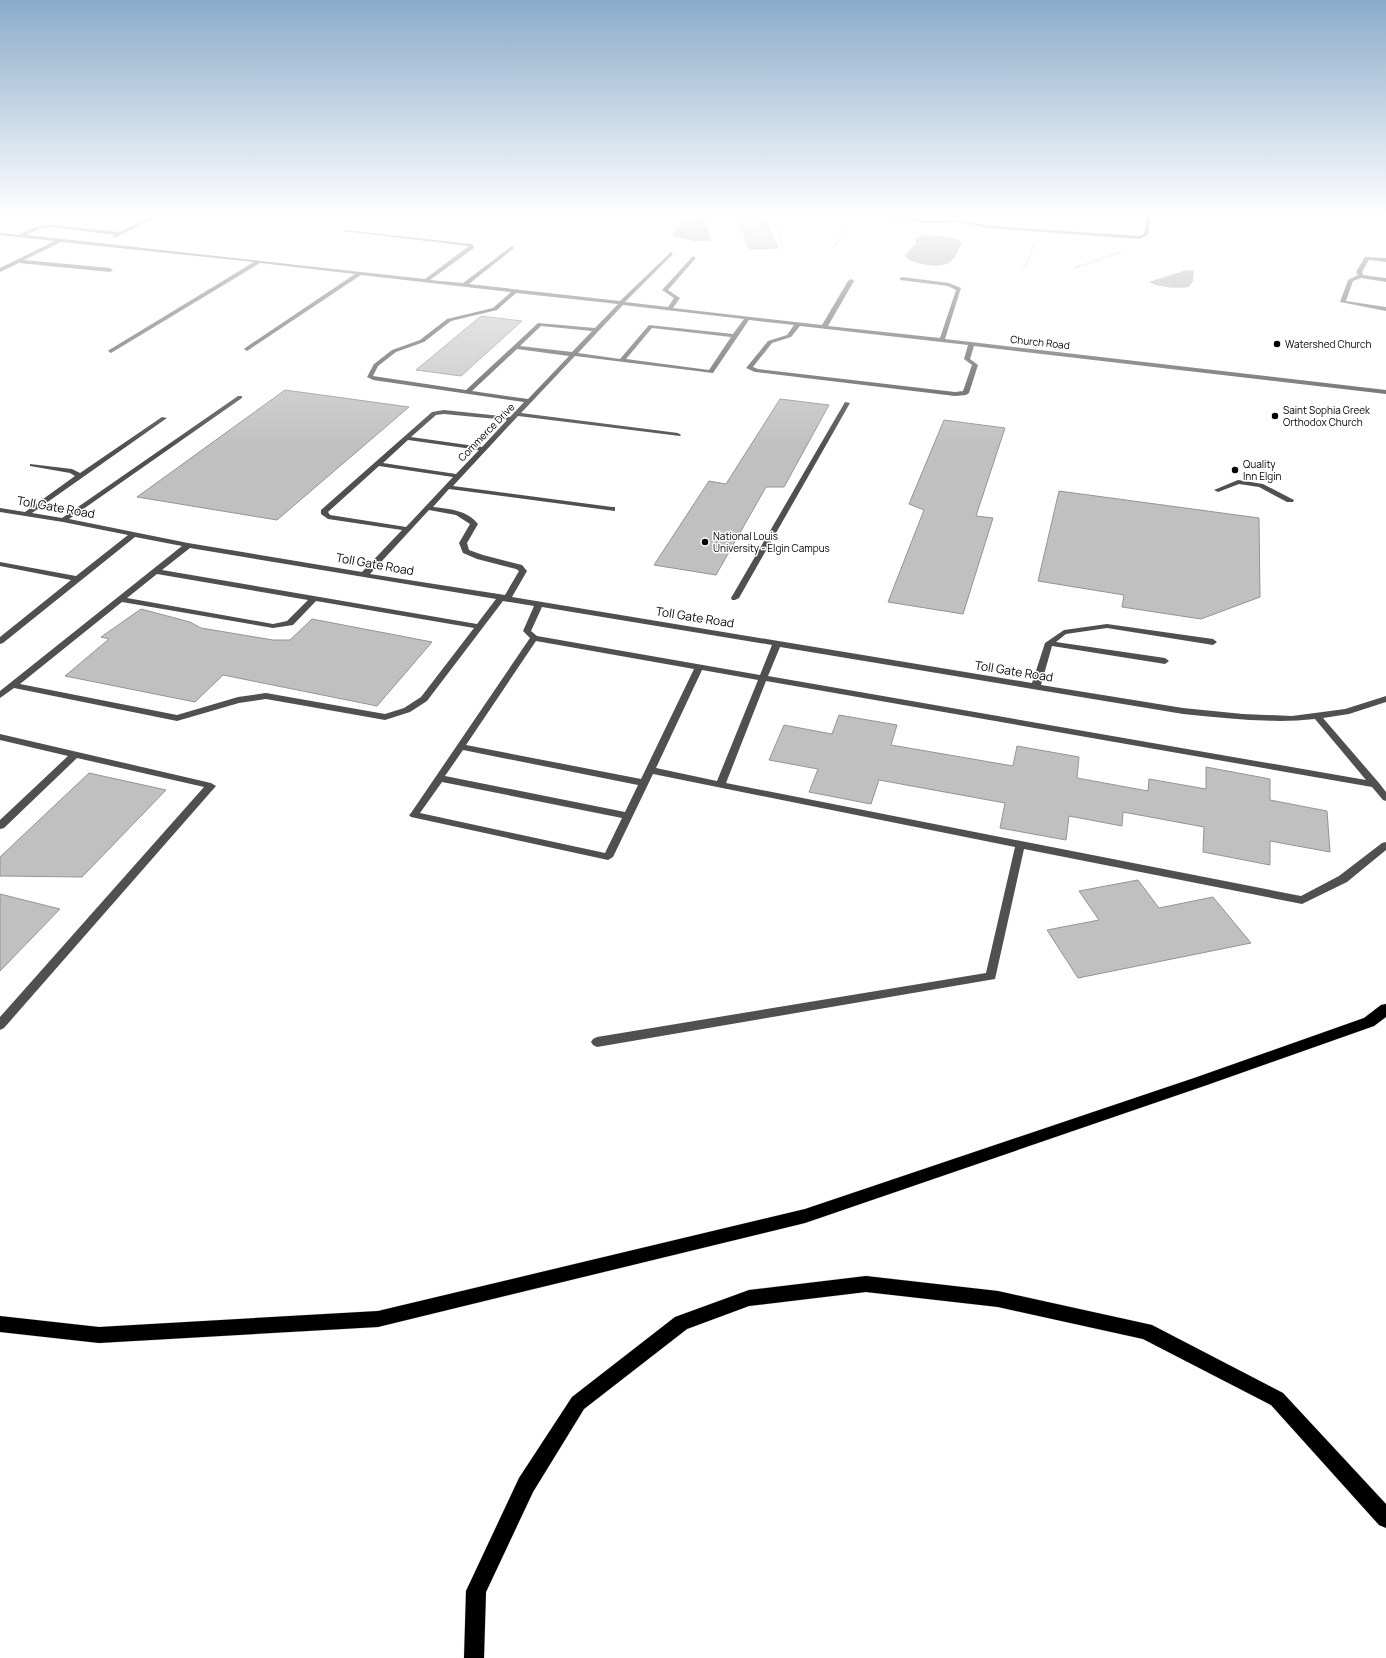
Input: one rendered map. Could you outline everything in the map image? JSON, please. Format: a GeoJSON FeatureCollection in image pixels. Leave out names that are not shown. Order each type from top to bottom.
{"type":"FeatureCollection","features":[{"type":"Feature","properties":{"kind":"highway"},"geometry":{"type":"LineString","coordinates":[[0,1324],[100,1335],[378,1319],[805,1216],[1202,1081],[1368,1022],[1386,1009]]}},
{"type":"Feature","properties":{"kind":"highway"},"geometry":{"type":"LineString","coordinates":[[474,1658],[476,1591],[526,1485],[578,1403],[681,1323],[749,1298],[866,1284],[998,1299],[1146,1331],[1277,1399],[1386,1518]]}},
{"type":"Feature","properties":{"kind":"street"},"geometry":{"type":"LineString","coordinates":[[111,351],[206,293]]}},
{"type":"Feature","properties":{"kind":"street"},"geometry":{"type":"LineString","coordinates":[[247,349],[330,293]]}},
{"type":"Feature","properties":{"kind":"street"},"geometry":{"type":"LineString","coordinates":[[512,293],[495,309],[449,320],[422,341],[394,351],[376,365],[370,374],[370,377],[529,401]]}},
{"type":"Feature","properties":{"kind":"street","name":"Church Road"},"geometry":{"type":"LineString","coordinates":[[536,293],[1386,392]]}},
{"type":"Feature","properties":{"kind":"street","name":"Commerce Drive"},"geometry":{"type":"LineString","coordinates":[[364,574],[630,293]]}},
{"type":"Feature","properties":{"kind":"street"},"geometry":{"type":"LineString","coordinates":[[669,309],[677,298],[670,293]]}},
{"type":"Feature","properties":{"kind":"street"},"geometry":{"type":"LineString","coordinates":[[824,326],[844,293]]}},
{"type":"Feature","properties":{"kind":"street"},"geometry":{"type":"LineString","coordinates":[[942,340],[957,293]]}},
{"type":"Feature","properties":{"kind":"street"},"geometry":{"type":"LineString","coordinates":[[1346,293],[1343,302],[1386,309]]}},
{"type":"Feature","properties":{"kind":"street"},"geometry":{"type":"LineString","coordinates":[[516,347],[710,372],[747,318]]}},
{"type":"Feature","properties":{"kind":"street"},"geometry":{"type":"LineString","coordinates":[[467,392],[540,324],[596,330]]}},
{"type":"Feature","properties":{"kind":"street"},"geometry":{"type":"LineString","coordinates":[[798,324],[789,336],[770,342],[749,368],[757,371],[947,393],[966,393],[975,365],[967,359],[972,343]]}},
{"type":"Feature","properties":{"kind":"street"},"geometry":{"type":"LineString","coordinates":[[622,361],[651,326],[734,336]]}},
{"type":"Feature","properties":{"kind":"street"},"geometry":{"type":"LineString","coordinates":[[63,520],[240,397]]}},
{"type":"Feature","properties":{"kind":"street"},"geometry":{"type":"LineString","coordinates":[[735,598],[847,403]]}},
{"type":"Feature","properties":{"kind":"street"},"geometry":{"type":"LineString","coordinates":[[407,529],[328,517],[324,512],[434,413],[444,412],[514,417],[678,435]]}},
{"type":"Feature","properties":{"kind":"street"},"geometry":{"type":"LineString","coordinates":[[26,514],[164,418]]}},
{"type":"Feature","properties":{"kind":"street"},"geometry":{"type":"LineString","coordinates":[[406,438],[483,449]]}},
{"type":"Feature","properties":{"kind":"street"},"geometry":{"type":"LineString","coordinates":[[377,464],[458,476]]}},
{"type":"Feature","properties":{"kind":"street"},"geometry":{"type":"LineString","coordinates":[[32,465],[72,471],[78,473],[78,477]]}},
{"type":"Feature","properties":{"kind":"street"},"geometry":{"type":"LineString","coordinates":[[1218,490],[1238,482],[1261,485],[1290,500]]}},
{"type":"Feature","properties":{"kind":"street"},"geometry":{"type":"LineString","coordinates":[[447,487],[612,509]]}},
{"type":"Feature","properties":{"kind":"street"},"geometry":{"type":"LineString","coordinates":[[13,685],[178,718],[238,700],[266,696],[385,717],[407,710],[424,699],[480,627],[505,598],[523,571],[519,567],[480,557],[466,551],[463,543],[474,524],[470,519],[462,514],[427,508]]}},
{"type":"Feature","properties":{"kind":"street","name":"Toll Gate Road"},"geometry":{"type":"LineString","coordinates":[[0,510],[63,520],[188,545],[1183,711],[1243,717],[1292,719],[1346,712],[1386,699]]}},
{"type":"Feature","properties":{"kind":"street"},"geometry":{"type":"LineString","coordinates":[[0,641],[134,534]]}},
{"type":"Feature","properties":{"kind":"street"},"geometry":{"type":"LineString","coordinates":[[0,695],[188,545]]}},
{"type":"Feature","properties":{"kind":"street"},"geometry":{"type":"LineString","coordinates":[[0,564],[77,579]]}},
{"type":"Feature","properties":{"kind":"street"},"geometry":{"type":"LineString","coordinates":[[156,570],[480,627]]}},
{"type":"Feature","properties":{"kind":"street"},"geometry":{"type":"LineString","coordinates":[[120,599],[273,626],[290,623],[314,598]]}},
{"type":"Feature","properties":{"kind":"street"},"geometry":{"type":"LineString","coordinates":[[539,604],[527,631],[534,638],[1376,785]]}},
{"type":"Feature","properties":{"kind":"street"},"geometry":{"type":"LineString","coordinates":[[1036,686],[1049,643],[1064,632],[1107,626],[1213,642]]}},
{"type":"Feature","properties":{"kind":"street"},"geometry":{"type":"LineString","coordinates":[[534,638],[414,815],[608,857],[699,667]]}},
{"type":"Feature","properties":{"kind":"street"},"geometry":{"type":"LineString","coordinates":[[720,784],[778,643]]}},
{"type":"Feature","properties":{"kind":"street"},"geometry":{"type":"LineString","coordinates":[[1049,643],[1165,661]]}},
{"type":"Feature","properties":{"kind":"street"},"geometry":{"type":"LineString","coordinates":[[1317,716],[1386,798]]}},
{"type":"Feature","properties":{"kind":"street"},"geometry":{"type":"LineString","coordinates":[[0,737],[211,786],[0,1025]]}},
{"type":"Feature","properties":{"kind":"street"},"geometry":{"type":"LineString","coordinates":[[460,747],[644,783]]}},
{"type":"Feature","properties":{"kind":"street"},"geometry":{"type":"LineString","coordinates":[[0,826],[74,754]]}},
{"type":"Feature","properties":{"kind":"street"},"geometry":{"type":"LineString","coordinates":[[650,770],[1020,845],[1302,900],[1343,879],[1386,845]]}},
{"type":"Feature","properties":{"kind":"street"},"geometry":{"type":"LineString","coordinates":[[439,778],[628,816]]}},
{"type":"Feature","properties":{"kind":"street"},"geometry":{"type":"LineString","coordinates":[[597,1042],[991,976],[1020,845]]}},
{"type":"Feature","properties":{"kind":"building"},"geometry":{"type":"Polygon","coordinates":[[[481,316],[522,321],[461,376],[416,370],[481,316]]]}},
{"type":"Feature","properties":{"kind":"building"},"geometry":{"type":"Polygon","coordinates":[[[285,390],[409,407],[277,520],[137,497],[285,390]]]}},
{"type":"Feature","properties":{"kind":"building"},"geometry":{"type":"Polygon","coordinates":[[[780,399],[829,405],[784,487],[766,487],[716,575],[654,565],[709,481],[726,484],[780,399]]]}},
{"type":"Feature","properties":{"kind":"building"},"geometry":{"type":"Polygon","coordinates":[[[944,420],[1005,428],[976,516],[993,518],[963,614],[888,602],[924,510],[909,504],[944,420]]]}},
{"type":"Feature","properties":{"kind":"building"},"geometry":{"type":"Polygon","coordinates":[[[1059,491],[1259,518],[1260,597],[1201,619],[1122,607],[1124,595],[1038,581],[1059,491]]]}},
{"type":"Feature","properties":{"kind":"building"},"geometry":{"type":"Polygon","coordinates":[[[141,609],[190,622],[201,628],[273,640],[290,640],[312,619],[432,642],[377,706],[223,675],[195,702],[65,676],[109,639],[101,637],[141,609]]]}},
{"type":"Feature","properties":{"kind":"building"},"geometry":{"type":"Polygon","coordinates":[[[839,715],[897,725],[891,745],[1013,766],[1017,746],[1079,757],[1077,778],[1148,791],[1149,779],[1206,789],[1206,767],[1270,779],[1270,800],[1327,811],[1330,852],[1270,841],[1270,865],[1203,852],[1204,827],[1123,812],[1122,826],[1069,816],[1066,840],[1000,828],[1005,803],[879,780],[871,804],[809,792],[818,769],[769,760],[784,725],[832,734],[839,715]]]}},
{"type":"Feature","properties":{"kind":"building"},"geometry":{"type":"Polygon","coordinates":[[[89,773],[166,790],[82,877],[0,876],[0,857],[89,773]]]}},
{"type":"Feature","properties":{"kind":"building"},"geometry":{"type":"Polygon","coordinates":[[[1138,880],[1159,908],[1213,897],[1251,943],[1078,978],[1047,930],[1099,920],[1079,891],[1138,880]]]}},
{"type":"Feature","properties":{"kind":"building"},"geometry":{"type":"Polygon","coordinates":[[[0,894],[60,909],[0,971],[0,894]]]}},
{"type":"Feature","properties":{"kind":"place","name":"Watershed Church"},"geometry":{"type":"Point","coordinates":[1277,344]}},
{"type":"Feature","properties":{"kind":"place","name":"Saint Sophia Greek Orthodox Church"},"geometry":{"type":"Point","coordinates":[1275,416]}},
{"type":"Feature","properties":{"kind":"place","name":"Quality Inn Elgin"},"geometry":{"type":"Point","coordinates":[1235,470]}},
{"type":"Feature","properties":{"kind":"place","name":"National Louis University - Elgin Campus"},"geometry":{"type":"Point","coordinates":[705,542]}}]}
